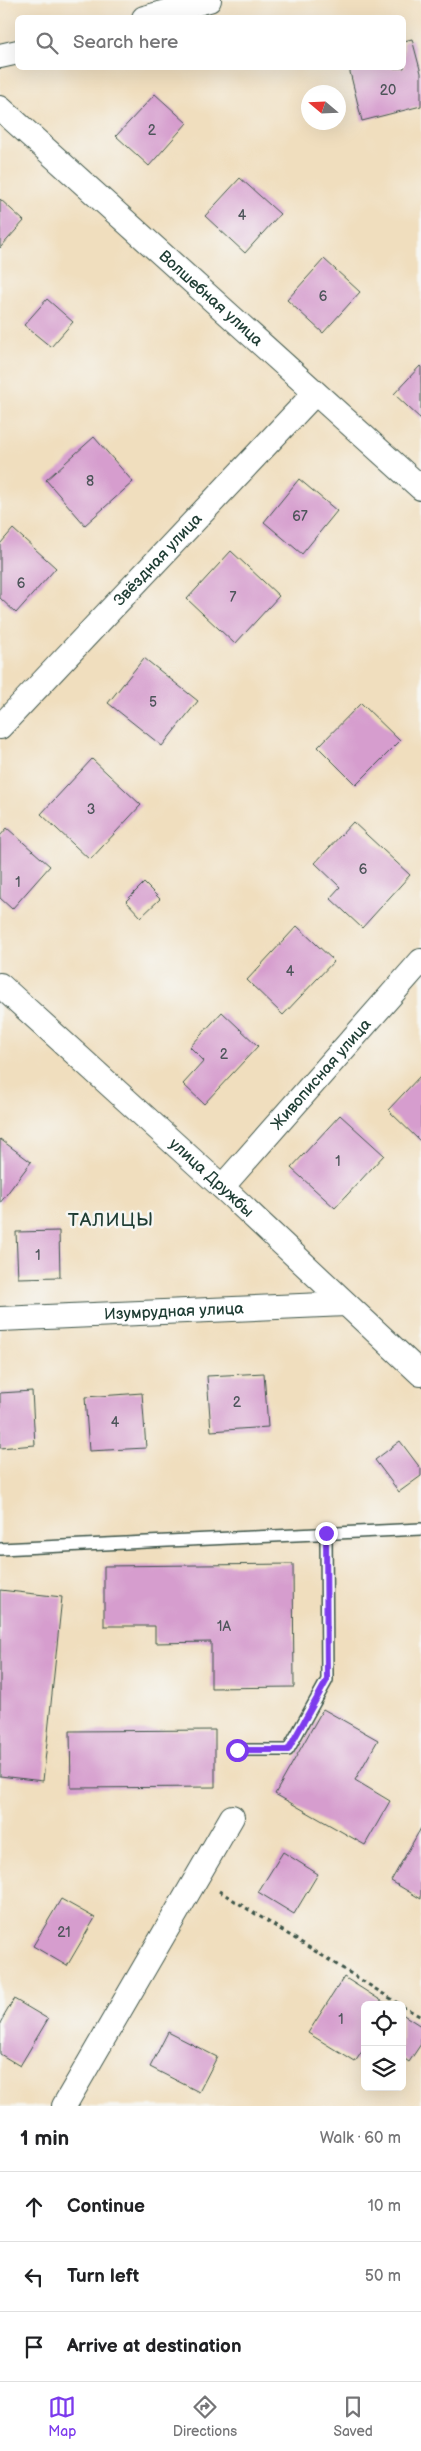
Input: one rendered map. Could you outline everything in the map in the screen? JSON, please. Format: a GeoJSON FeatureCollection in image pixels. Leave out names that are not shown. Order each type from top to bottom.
{"type":"FeatureCollection","features":[{"type":"Feature","properties":{"kind":"street"},"geometry":{"type":"LineString","coordinates":[[155,15],[209,0]]}},
{"type":"Feature","properties":{"kind":"street"},"geometry":{"type":"LineString","coordinates":[[0,56],[15,53]]}},
{"type":"Feature","properties":{"kind":"street","name":"Волшебная улица"},"geometry":{"type":"LineString","coordinates":[[0,108],[421,488]]}},
{"type":"Feature","properties":{"kind":"street","name":"Звёздная улица"},"geometry":{"type":"LineString","coordinates":[[0,727],[315,392]]}},
{"type":"Feature","properties":{"kind":"street","name":"Живописная улица"},"geometry":{"type":"LineString","coordinates":[[222,1187],[421,961]]}},
{"type":"Feature","properties":{"kind":"street","name":"улица Дружбы"},"geometry":{"type":"LineString","coordinates":[[0,984],[222,1187],[421,1374]]}},
{"type":"Feature","properties":{"kind":"street","name":"Изумрудная улица"},"geometry":{"type":"LineString","coordinates":[[0,1319],[346,1304]]}},
{"type":"Feature","properties":{"kind":"street"},"geometry":{"type":"LineString","coordinates":[[64,2106],[232,1817]]}},
{"type":"Feature","properties":{"kind":"lane"},"geometry":{"type":"LineString","coordinates":[[0,1549],[421,1529]]}},
{"type":"Feature","properties":{"kind":"lane"},"geometry":{"type":"LineString","coordinates":[[237,1750],[288,1750],[327,1680],[326,1533]]}},
{"type":"Feature","properties":{"kind":"path"},"geometry":{"type":"LineString","coordinates":[[197,1877],[396,2001]]}},
{"type":"Feature","properties":{"kind":"path"},"geometry":{"type":"LineString","coordinates":[[406,2008],[421,2018]]}},
{"type":"Feature","properties":{"kind":"building"},"geometry":{"type":"Polygon","coordinates":[[[412,39],[421,73],[421,106],[362,121],[349,70],[406,70],[406,40],[412,39]]]}},
{"type":"Feature","properties":{"kind":"building"},"geometry":{"type":"Polygon","coordinates":[[[155,94],[187,123],[149,166],[116,136],[155,94]]]}},
{"type":"Feature","properties":{"kind":"building"},"geometry":{"type":"Polygon","coordinates":[[[240,178],[280,214],[245,253],[205,216],[240,178]]]}},
{"type":"Feature","properties":{"kind":"building"},"geometry":{"type":"Polygon","coordinates":[[[0,199],[24,221],[0,248],[0,199]]]}},
{"type":"Feature","properties":{"kind":"building"},"geometry":{"type":"Polygon","coordinates":[[[324,259],[360,292],[323,333],[287,300],[324,259]]]}},
{"type":"Feature","properties":{"kind":"building"},"geometry":{"type":"Polygon","coordinates":[[[47,299],[73,322],[51,347],[24,325],[47,299]]]}},
{"type":"Feature","properties":{"kind":"building"},"geometry":{"type":"Polygon","coordinates":[[[421,367],[421,419],[394,394],[421,367]]]}},
{"type":"Feature","properties":{"kind":"building"},"geometry":{"type":"Polygon","coordinates":[[[94,437],[133,482],[85,525],[46,480],[94,437]]]}},
{"type":"Feature","properties":{"kind":"building"},"geometry":{"type":"Polygon","coordinates":[[[299,479],[337,511],[302,554],[264,522],[299,479]]]}},
{"type":"Feature","properties":{"kind":"building"},"geometry":{"type":"Polygon","coordinates":[[[13,529],[56,568],[16,613],[0,598],[0,544],[13,529]]]}},
{"type":"Feature","properties":{"kind":"building"},"geometry":{"type":"Polygon","coordinates":[[[231,551],[279,596],[235,644],[187,599],[231,551]]]}},
{"type":"Feature","properties":{"kind":"building"},"geometry":{"type":"Polygon","coordinates":[[[144,658],[198,701],[162,746],[108,703],[144,658]]]}},
{"type":"Feature","properties":{"kind":"building"},"geometry":{"type":"Polygon","coordinates":[[[361,703],[400,741],[356,785],[318,747],[361,703]]]}},
{"type":"Feature","properties":{"kind":"building"},"geometry":{"type":"Polygon","coordinates":[[[92,759],[141,805],[90,860],[41,814],[92,759]]]}},
{"type":"Feature","properties":{"kind":"building"},"geometry":{"type":"Polygon","coordinates":[[[353,822],[410,875],[362,928],[330,898],[340,887],[315,863],[353,822]]]}},
{"type":"Feature","properties":{"kind":"building"},"geometry":{"type":"Polygon","coordinates":[[[7,828],[50,866],[12,909],[0,898],[0,836],[7,828]]]}},
{"type":"Feature","properties":{"kind":"building"},"geometry":{"type":"Polygon","coordinates":[[[144,883],[160,899],[141,917],[126,901],[144,883]]]}},
{"type":"Feature","properties":{"kind":"building"},"geometry":{"type":"Polygon","coordinates":[[[297,926],[334,961],[283,1015],[247,980],[297,926]]]}},
{"type":"Feature","properties":{"kind":"building"},"geometry":{"type":"Polygon","coordinates":[[[222,1012],[258,1046],[204,1104],[183,1084],[204,1061],[190,1047],[222,1012]]]}},
{"type":"Feature","properties":{"kind":"building"},"geometry":{"type":"Polygon","coordinates":[[[421,1075],[421,1142],[388,1110],[421,1075]]]}},
{"type":"Feature","properties":{"kind":"building"},"geometry":{"type":"Polygon","coordinates":[[[340,1115],[384,1155],[335,1208],[291,1168],[340,1115]]]}},
{"type":"Feature","properties":{"kind":"building"},"geometry":{"type":"Polygon","coordinates":[[[0,1139],[31,1162],[0,1203],[0,1139]]]}},
{"type":"Feature","properties":{"kind":"building"},"geometry":{"type":"Polygon","coordinates":[[[59,1231],[60,1277],[18,1278],[16,1232],[59,1231]]]}},
{"type":"Feature","properties":{"kind":"building"},"geometry":{"type":"Polygon","coordinates":[[[264,1373],[268,1427],[211,1431],[207,1376],[264,1373]]]}},
{"type":"Feature","properties":{"kind":"building"},"geometry":{"type":"Polygon","coordinates":[[[32,1391],[35,1445],[0,1448],[0,1393],[32,1391]]]}},
{"type":"Feature","properties":{"kind":"building"},"geometry":{"type":"Polygon","coordinates":[[[142,1393],[146,1448],[89,1451],[85,1397],[142,1393]]]}},
{"type":"Feature","properties":{"kind":"building"},"geometry":{"type":"Polygon","coordinates":[[[400,1441],[421,1469],[421,1476],[399,1492],[375,1460],[400,1441]]]}},
{"type":"Feature","properties":{"kind":"building"},"geometry":{"type":"Polygon","coordinates":[[[293,1564],[294,1687],[211,1688],[211,1642],[155,1643],[155,1626],[104,1626],[104,1566],[293,1564]]]}},
{"type":"Feature","properties":{"kind":"building"},"geometry":{"type":"Polygon","coordinates":[[[0,1590],[62,1597],[43,1781],[0,1776],[0,1590]]]}},
{"type":"Feature","properties":{"kind":"building"},"geometry":{"type":"Polygon","coordinates":[[[323,1709],[378,1740],[355,1780],[390,1801],[365,1845],[275,1794],[323,1709]]]}},
{"type":"Feature","properties":{"kind":"building"},"geometry":{"type":"Polygon","coordinates":[[[215,1730],[215,1787],[71,1788],[70,1731],[215,1730]]]}},
{"type":"Feature","properties":{"kind":"building"},"geometry":{"type":"Polygon","coordinates":[[[421,1828],[421,1899],[391,1881],[421,1828]]]}},
{"type":"Feature","properties":{"kind":"building"},"geometry":{"type":"Polygon","coordinates":[[[283,1852],[318,1874],[294,1914],[258,1892],[283,1852]]]}},
{"type":"Feature","properties":{"kind":"building"},"geometry":{"type":"Polygon","coordinates":[[[61,1899],[95,1918],[67,1966],[33,1946],[61,1899]]]}},
{"type":"Feature","properties":{"kind":"building"},"geometry":{"type":"Polygon","coordinates":[[[344,1977],[382,2001],[361,2001],[361,2053],[355,2062],[308,2033],[344,1977]]]}},
{"type":"Feature","properties":{"kind":"building"},"geometry":{"type":"Polygon","coordinates":[[[14,1999],[48,2019],[20,2066],[0,2054],[0,2023],[14,1999]]]}},
{"type":"Feature","properties":{"kind":"building"},"geometry":{"type":"Polygon","coordinates":[[[406,2017],[421,2026],[421,2044],[409,2062],[406,2060],[406,2017]]]}},
{"type":"Feature","properties":{"kind":"building"},"geometry":{"type":"Polygon","coordinates":[[[168,2032],[217,2057],[199,2092],[150,2067],[168,2032]]]}},
{"type":"Feature","properties":{"kind":"district","name":"ТАЛИЦЫ"},"geometry":{"type":"Point","coordinates":[111,1220]}},
{"type":"Feature","properties":{"kind":"route"},"geometry":{"type":"LineString","coordinates":[[237,1750],[288,1750],[327,1680],[326,1533]]}}]}
